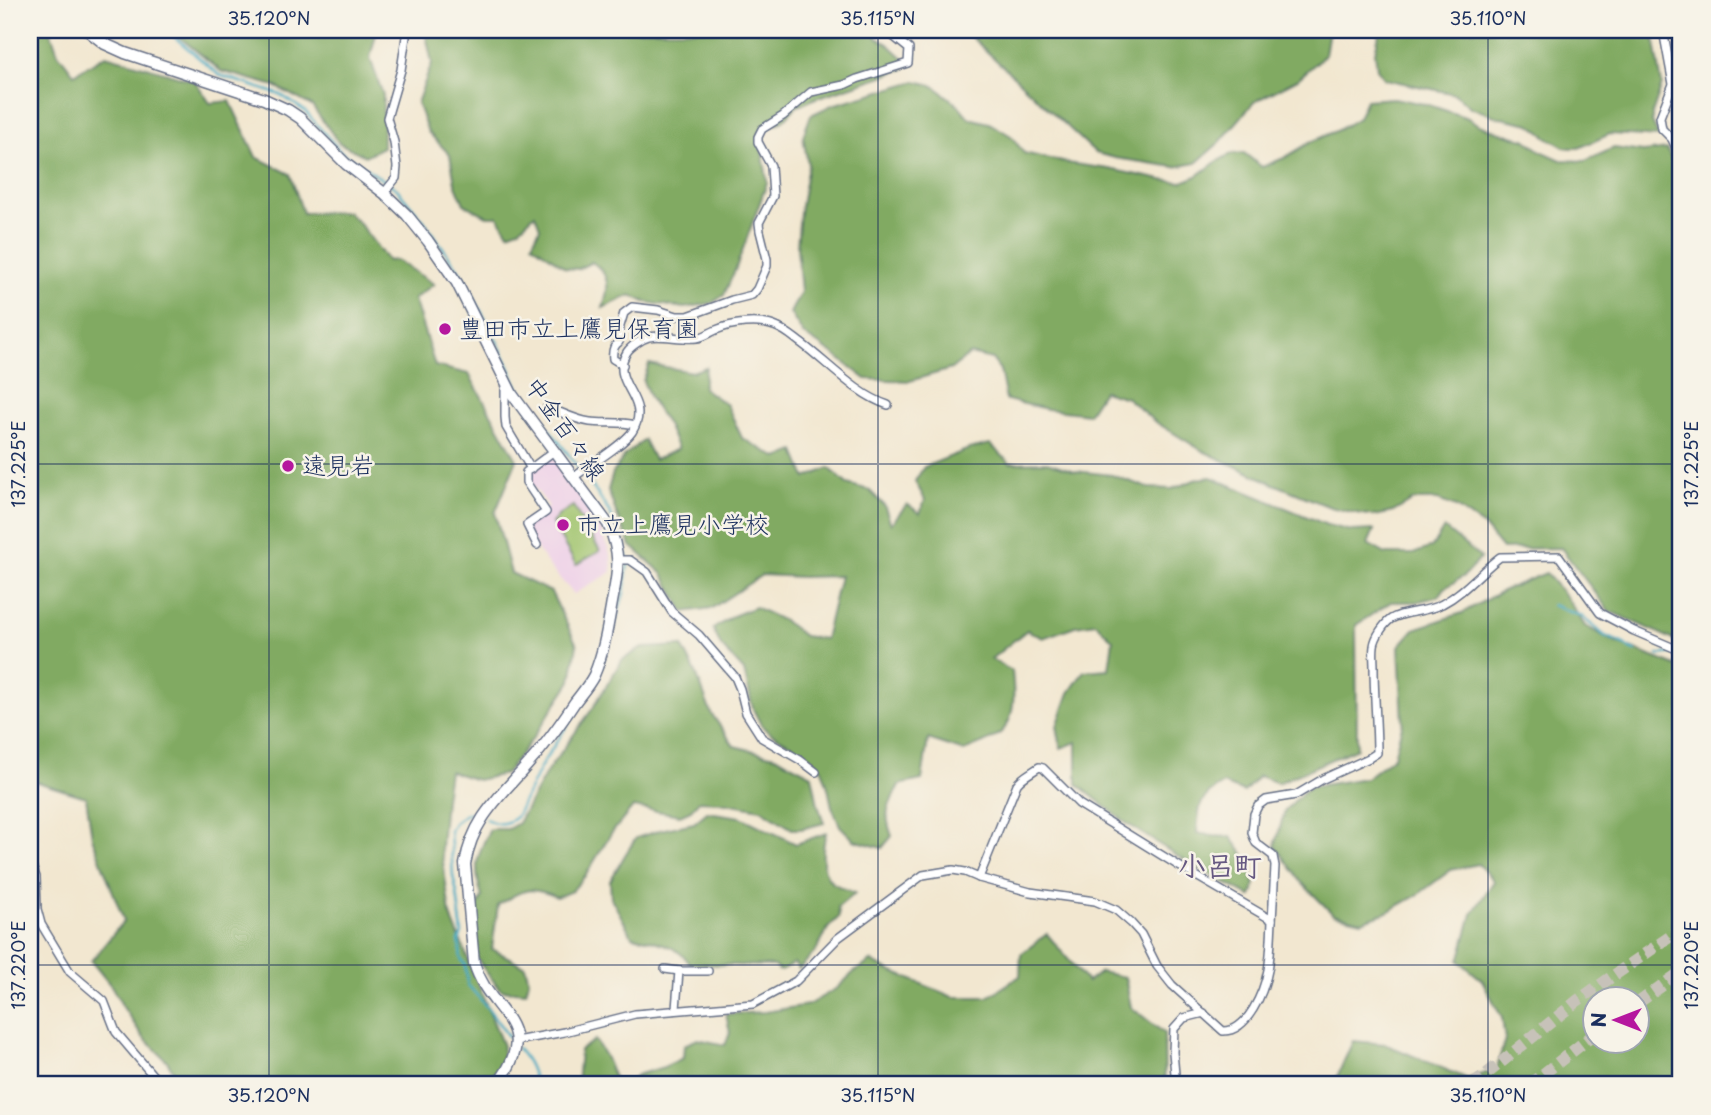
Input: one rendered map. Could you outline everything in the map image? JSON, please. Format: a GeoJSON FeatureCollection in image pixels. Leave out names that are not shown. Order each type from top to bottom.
{"type":"FeatureCollection","features":[{"type":"Feature","properties":{"kind":"main road","name":"中金百々線"},"geometry":{"type":"LineString","coordinates":[[87,30],[104,44],[125,53],[264,99],[288,110],[300,118],[346,164],[386,191],[428,241],[455,281],[508,387],[608,524],[614,538],[619,560],[617,580],[604,647],[593,677],[552,736],[482,817],[468,848],[465,864],[474,963],[478,976],[513,1027],[516,1041]]}},
{"type":"Feature","properties":{"kind":"main road"},"geometry":{"type":"LineString","coordinates":[[497,1085],[514,1057],[516,1041]]}},
{"type":"Feature","properties":{"kind":"street"},"geometry":{"type":"LineString","coordinates":[[386,191],[396,178],[397,167],[387,118],[401,70],[407,30]]}},
{"type":"Feature","properties":{"kind":"street"},"geometry":{"type":"LineString","coordinates":[[622,365],[613,359],[612,354],[615,344],[619,342],[620,326],[627,309],[637,306],[677,316],[688,316],[732,300],[747,298],[757,289],[767,265],[760,223],[773,196],[771,166],[758,142],[758,136],[762,129],[783,116],[811,92],[844,85],[908,63],[909,49],[888,30]]}},
{"type":"Feature","properties":{"kind":"street"},"geometry":{"type":"LineString","coordinates":[[1662,30],[1674,84],[1660,117],[1662,129],[1672,139],[1681,159]]}},
{"type":"Feature","properties":{"kind":"street"},"geometry":{"type":"LineString","coordinates":[[575,477],[632,432],[638,420],[639,407],[625,384],[622,365],[627,351],[649,337],[693,339],[736,324],[773,326],[791,335],[863,392],[888,405]]}},
{"type":"Feature","properties":{"kind":"street"},"geometry":{"type":"LineString","coordinates":[[508,387],[505,389],[506,427],[530,469]]}},
{"type":"Feature","properties":{"kind":"street"},"geometry":{"type":"LineString","coordinates":[[547,407],[581,421],[635,425]]}},
{"type":"Feature","properties":{"kind":"street"},"geometry":{"type":"LineString","coordinates":[[537,545],[527,524],[546,512],[526,482],[526,472],[554,451]]}},
{"type":"Feature","properties":{"kind":"street"},"geometry":{"type":"LineString","coordinates":[[516,1041],[635,1014],[753,1004],[796,981],[838,938],[923,875],[953,870],[1030,892],[1095,901],[1116,910],[1141,934],[1157,966],[1172,985],[1223,1031],[1230,1031],[1246,1020],[1264,985],[1268,970],[1275,866],[1273,856],[1256,843],[1252,833],[1254,814],[1258,806],[1266,800],[1296,795],[1377,753],[1374,643],[1384,625],[1403,614],[1421,612],[1441,605],[1470,585],[1500,557],[1559,556],[1600,613],[1681,651]]}},
{"type":"Feature","properties":{"kind":"street"},"geometry":{"type":"LineString","coordinates":[[619,560],[631,560],[647,572],[672,612],[699,635],[735,677],[746,713],[762,738],[816,772]]}},
{"type":"Feature","properties":{"kind":"street"},"geometry":{"type":"LineString","coordinates":[[979,878],[1017,784],[1039,767],[1079,804],[1272,920]]}},
{"type":"Feature","properties":{"kind":"street"},"geometry":{"type":"LineString","coordinates":[[30,860],[36,877],[37,909],[41,924],[70,971],[104,1001],[117,1032],[161,1085]]}},
{"type":"Feature","properties":{"kind":"street"},"geometry":{"type":"LineString","coordinates":[[665,969],[708,971]]}},
{"type":"Feature","properties":{"kind":"street"},"geometry":{"type":"LineString","coordinates":[[676,1009],[678,971]]}},
{"type":"Feature","properties":{"kind":"street"},"geometry":{"type":"LineString","coordinates":[[1176,1085],[1174,1029],[1184,1018],[1204,1013]]}},
{"type":"Feature","properties":{"kind":"shaded area","name":"市立上鷹見小学校"},"geometry":{"type":"Polygon","coordinates":[[[553,457],[601,528],[611,557],[612,572],[574,594],[526,534],[525,527],[549,506],[529,481],[529,473],[547,458],[553,457]]]}},
{"type":"Feature","properties":{"kind":"green space"},"geometry":{"type":"Polygon","coordinates":[[[30,30],[50,30],[58,53],[74,74],[106,55],[195,81],[210,103],[230,101],[256,157],[290,174],[303,213],[347,212],[359,223],[388,261],[396,260],[434,284],[414,299],[435,366],[469,374],[517,460],[495,513],[511,573],[551,592],[577,645],[571,681],[505,774],[477,780],[449,771],[441,847],[450,914],[503,1046],[501,1065],[484,1085],[182,1085],[167,1061],[143,1037],[112,987],[91,961],[124,921],[92,837],[86,797],[30,780],[30,30]]]}},
{"type":"Feature","properties":{"kind":"green space"},"geometry":{"type":"Polygon","coordinates":[[[171,30],[377,30],[370,58],[383,95],[383,147],[365,156],[339,143],[312,106],[275,86],[221,71],[171,30]]]}},
{"type":"Feature","properties":{"kind":"green space"},"geometry":{"type":"Polygon","coordinates":[[[425,30],[875,30],[877,38],[907,61],[904,69],[796,107],[783,121],[759,132],[767,183],[724,295],[712,303],[684,308],[645,302],[631,295],[603,308],[607,282],[603,272],[592,262],[578,269],[566,268],[532,244],[540,228],[535,214],[519,229],[508,233],[498,216],[487,216],[464,204],[455,183],[450,155],[428,132],[417,103],[432,63],[425,30]]]}},
{"type":"Feature","properties":{"kind":"green space"},"geometry":{"type":"Polygon","coordinates":[[[937,30],[1329,30],[1325,55],[1298,79],[1254,102],[1220,142],[1196,163],[1175,167],[1096,153],[968,34],[937,30]]]}},
{"type":"Feature","properties":{"kind":"green space"},"geometry":{"type":"Polygon","coordinates":[[[1380,30],[1653,30],[1662,85],[1652,122],[1659,137],[1610,134],[1579,148],[1564,147],[1530,124],[1497,117],[1470,107],[1455,94],[1385,79],[1377,69],[1375,52],[1380,30]]]}},
{"type":"Feature","properties":{"kind":"green space"},"geometry":{"type":"Polygon","coordinates":[[[916,81],[932,85],[960,107],[969,118],[989,123],[1011,136],[1024,153],[1182,182],[1197,176],[1231,154],[1244,153],[1262,167],[1358,118],[1366,100],[1394,98],[1429,105],[1468,118],[1479,125],[1525,139],[1541,151],[1561,160],[1585,161],[1614,148],[1643,152],[1667,149],[1681,182],[1681,643],[1609,611],[1561,548],[1502,549],[1483,526],[1456,507],[1438,500],[1414,500],[1393,512],[1375,516],[1330,507],[1203,451],[1154,421],[1127,398],[1103,391],[1088,414],[1006,400],[1000,370],[992,359],[970,354],[951,369],[910,381],[866,379],[803,334],[790,313],[801,292],[797,247],[808,165],[803,136],[811,115],[832,105],[916,81]]]}},
{"type":"Feature","properties":{"kind":"green space"},"geometry":{"type":"Polygon","coordinates":[[[649,364],[692,372],[706,367],[703,388],[727,405],[742,438],[778,458],[795,451],[806,478],[829,468],[847,484],[869,490],[884,505],[891,524],[907,504],[920,513],[925,500],[915,481],[924,467],[969,449],[990,444],[1010,463],[1047,462],[1075,471],[1112,475],[1148,488],[1172,489],[1197,479],[1211,477],[1327,525],[1352,531],[1374,530],[1368,544],[1386,554],[1413,554],[1432,547],[1444,528],[1481,558],[1439,596],[1416,602],[1391,602],[1356,625],[1357,748],[1278,783],[1259,776],[1244,792],[1223,784],[1204,799],[1197,833],[1231,837],[1247,859],[1255,885],[1251,897],[1182,859],[1126,823],[1077,784],[1077,742],[1061,748],[1057,726],[1069,693],[1084,671],[1109,669],[1113,640],[1096,623],[1075,626],[1043,638],[1027,630],[991,659],[1012,671],[1012,713],[1005,728],[991,739],[964,751],[928,739],[922,780],[899,785],[888,810],[892,836],[882,848],[854,840],[840,826],[822,769],[806,753],[768,732],[761,725],[753,709],[744,671],[721,646],[713,629],[733,616],[755,607],[784,621],[804,636],[825,639],[840,576],[762,575],[712,608],[684,612],[663,574],[631,546],[608,490],[613,473],[625,455],[644,440],[654,460],[678,449],[643,381],[649,364]]]}},
{"type":"Feature","properties":{"kind":"green space"},"geometry":{"type":"Polygon","coordinates":[[[573,506],[600,551],[576,565],[552,523],[573,506]]]}},
{"type":"Feature","properties":{"kind":"green space"},"geometry":{"type":"Polygon","coordinates":[[[1546,573],[1585,626],[1617,643],[1681,668],[1681,1085],[1336,1085],[1336,1079],[1353,1041],[1385,1044],[1468,1079],[1496,1069],[1505,1040],[1502,1018],[1482,980],[1459,961],[1472,914],[1494,881],[1478,864],[1451,870],[1416,896],[1387,912],[1362,921],[1333,914],[1304,885],[1275,846],[1285,810],[1309,787],[1366,778],[1394,756],[1403,722],[1399,646],[1414,629],[1462,613],[1502,591],[1546,573]]]}},
{"type":"Feature","properties":{"kind":"green space"},"geometry":{"type":"Polygon","coordinates":[[[682,646],[696,673],[711,713],[734,746],[775,756],[812,775],[824,823],[792,829],[761,809],[720,802],[699,801],[691,810],[680,815],[633,807],[610,835],[586,875],[572,891],[557,897],[539,891],[526,891],[498,905],[492,949],[525,966],[529,980],[526,992],[501,990],[477,958],[476,910],[482,897],[477,878],[477,862],[490,829],[508,829],[518,823],[548,770],[593,708],[622,660],[642,648],[682,646]]]}},
{"type":"Feature","properties":{"kind":"green space"},"geometry":{"type":"Polygon","coordinates":[[[707,812],[741,817],[796,844],[826,833],[823,853],[825,872],[833,883],[855,893],[838,907],[839,917],[828,928],[816,951],[799,969],[794,963],[782,971],[774,966],[690,964],[672,948],[632,936],[611,898],[610,881],[625,855],[636,838],[694,823],[707,812]]]}},
{"type":"Feature","properties":{"kind":"green space"},"geometry":{"type":"Polygon","coordinates":[[[1047,934],[1087,982],[1100,972],[1125,977],[1131,1007],[1164,1033],[1165,1085],[626,1085],[637,1075],[683,1058],[684,1045],[698,1039],[725,1045],[730,1033],[726,1014],[765,1012],[808,1005],[837,988],[871,961],[953,997],[988,997],[1020,976],[1021,954],[1047,934]]]}},
{"type":"Feature","properties":{"kind":"green space"},"geometry":{"type":"Polygon","coordinates":[[[595,1040],[617,1085],[577,1085],[580,1050],[595,1040]]]}},
{"type":"Feature","properties":{"kind":"waterway"},"geometry":{"type":"LineString","coordinates":[[130,30],[154,30]]}},
{"type":"Feature","properties":{"kind":"waterway"},"geometry":{"type":"LineString","coordinates":[[157,30],[171,34],[219,75],[281,95],[305,111],[340,151],[397,189],[424,221],[460,272],[519,389],[610,513],[628,562],[624,593],[609,643]]}},
{"type":"Feature","properties":{"kind":"waterway"},"geometry":{"type":"LineString","coordinates":[[1552,605],[1581,616],[1605,636],[1635,651]]}},
{"type":"Feature","properties":{"kind":"waterway"},"geometry":{"type":"LineString","coordinates":[[1658,655],[1681,655]]}},
{"type":"Feature","properties":{"kind":"waterway"},"geometry":{"type":"LineString","coordinates":[[486,819],[501,823],[516,817],[541,766],[589,691]]}},
{"type":"Feature","properties":{"kind":"waterway"},"geometry":{"type":"LineString","coordinates":[[480,816],[467,813],[454,823],[450,830],[453,876],[462,933],[459,941],[461,959],[465,965],[468,985],[513,1043]]}},
{"type":"Feature","properties":{"kind":"waterway"},"geometry":{"type":"LineString","coordinates":[[517,1048],[529,1065],[534,1085]]}},
{"type":"Feature","properties":{"kind":"tunnel"},"geometry":{"type":"LineString","coordinates":[[1473,1085],[1577,1001],[1681,929]]}},
{"type":"Feature","properties":{"kind":"tunnel"},"geometry":{"type":"LineString","coordinates":[[1652,993],[1681,972]]}},
{"type":"Feature","properties":{"kind":"tunnel"},"geometry":{"type":"LineString","coordinates":[[1529,1085],[1582,1044]]}},
{"type":"Feature","properties":{"kind":"place","name":"豊田市立上鷹見保育園"},"geometry":{"type":"Point","coordinates":[445,329]}},
{"type":"Feature","properties":{"kind":"place","name":"遠見岩"},"geometry":{"type":"Point","coordinates":[288,466]}},
{"type":"Feature","properties":{"kind":"place","name":"市立上鷹見小学校"},"geometry":{"type":"Point","coordinates":[563,525]}},
{"type":"Feature","properties":{"kind":"district","name":"小呂町"},"geometry":{"type":"Point","coordinates":[1220,866]}}]}
